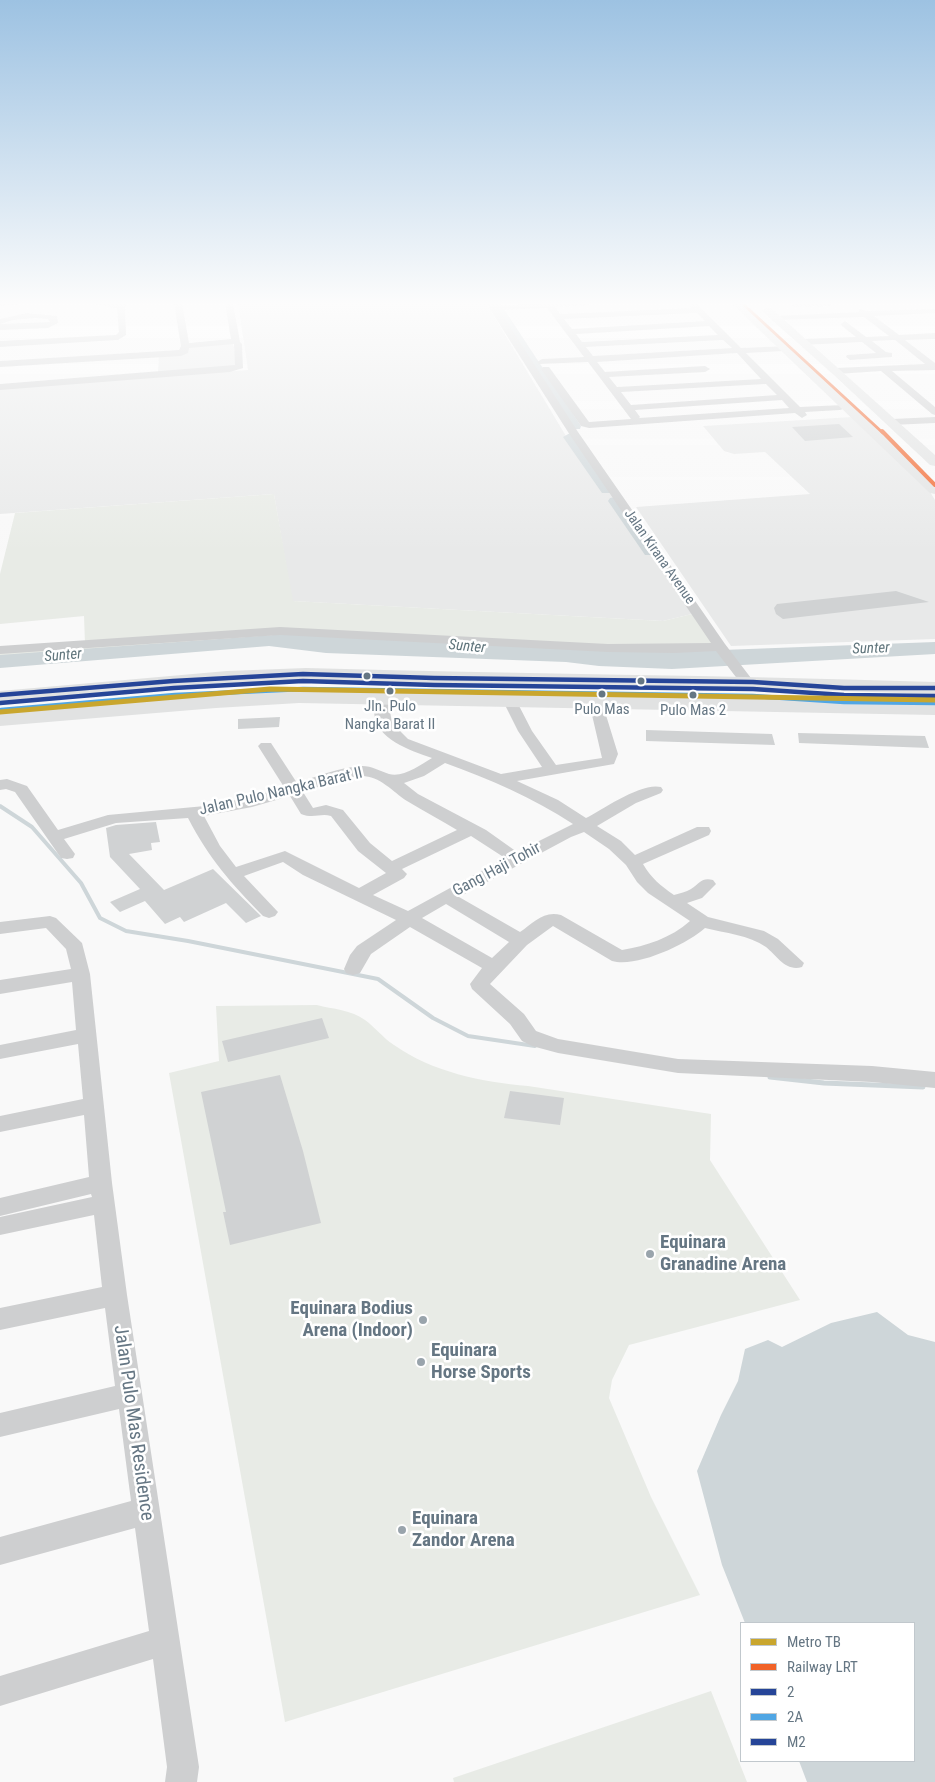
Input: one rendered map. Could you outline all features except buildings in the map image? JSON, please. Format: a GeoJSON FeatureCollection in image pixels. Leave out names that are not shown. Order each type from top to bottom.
{"type":"FeatureCollection","features":[{"type":"Feature","properties":{"kind":"highway"},"geometry":{"type":"LineString","coordinates":[[299,698],[306,674]]}},
{"type":"Feature","properties":{"kind":"highway"},"geometry":{"type":"LineString","coordinates":[[0,697],[227,677],[306,674],[505,680],[741,675],[935,688]]}},
{"type":"Feature","properties":{"kind":"highway"},"geometry":{"type":"LineString","coordinates":[[0,719],[216,701],[299,698],[930,709]]}},
{"type":"Feature","properties":{"kind":"main road"},"geometry":{"type":"LineString","coordinates":[[826,386],[882,441],[935,489]]}},
{"type":"Feature","properties":{"kind":"main road"},"geometry":{"type":"LineString","coordinates":[[853,386],[935,462]]}},
{"type":"Feature","properties":{"kind":"street","name":"Jalan Kirana Avenue"},"geometry":{"type":"LineString","coordinates":[[546,386],[572,430],[741,675]]}},
{"type":"Feature","properties":{"kind":"street"},"geometry":{"type":"LineString","coordinates":[[558,386],[585,424],[589,426],[854,412]]}},
{"type":"Feature","properties":{"kind":"street"},"geometry":{"type":"LineString","coordinates":[[611,386],[641,424]]}},
{"type":"Feature","properties":{"kind":"street"},"geometry":{"type":"LineString","coordinates":[[614,390],[682,386]]}},
{"type":"Feature","properties":{"kind":"street"},"geometry":{"type":"LineString","coordinates":[[722,386],[735,401]]}},
{"type":"Feature","properties":{"kind":"street"},"geometry":{"type":"LineString","coordinates":[[775,386],[801,414]]}},
{"type":"Feature","properties":{"kind":"street"},"geometry":{"type":"LineString","coordinates":[[904,386],[935,412]]}},
{"type":"Feature","properties":{"kind":"street"},"geometry":{"type":"LineString","coordinates":[[628,408],[786,397]]}},
{"type":"Feature","properties":{"kind":"street"},"geometry":{"type":"LineString","coordinates":[[801,414],[840,407]]}},
{"type":"Feature","properties":{"kind":"street"},"geometry":{"type":"LineString","coordinates":[[892,422],[935,420]]}},
{"type":"Feature","properties":{"kind":"street"},"geometry":{"type":"LineString","coordinates":[[572,430],[641,424]]}},
{"type":"Feature","properties":{"kind":"street"},"geometry":{"type":"LineString","coordinates":[[0,650],[280,631],[608,648],[721,648]]}},
{"type":"Feature","properties":{"kind":"street"},"geometry":{"type":"LineString","coordinates":[[381,700],[382,718],[389,732],[403,742],[458,761],[552,804],[616,845],[633,862],[643,878],[654,889],[702,921],[758,935],[772,942],[795,963]]}},
{"type":"Feature","properties":{"kind":"street"},"geometry":{"type":"LineString","coordinates":[[510,701],[525,731],[551,769]]}},
{"type":"Feature","properties":{"kind":"street"},"geometry":{"type":"LineString","coordinates":[[498,779],[609,761],[610,754],[596,702]]}},
{"type":"Feature","properties":{"kind":"street"},"geometry":{"type":"LineString","coordinates":[[266,746],[292,790],[309,813],[326,810],[337,813],[364,847],[396,872],[397,876],[360,895]]}},
{"type":"Feature","properties":{"kind":"street","name":"Jalan Pulo Nangka Barat II"},"geometry":{"type":"LineString","coordinates":[[54,837],[116,818],[194,813],[264,798],[328,778],[361,771],[370,771],[389,779],[400,779],[412,775],[444,757]]}},
{"type":"Feature","properties":{"kind":"street"},"geometry":{"type":"LineString","coordinates":[[389,779],[412,797],[480,834],[517,859]]}},
{"type":"Feature","properties":{"kind":"street"},"geometry":{"type":"LineString","coordinates":[[7,785],[21,789],[67,854]]}},
{"type":"Feature","properties":{"kind":"street","name":"Gang Haji Tohir"},"geometry":{"type":"LineString","coordinates":[[353,969],[359,955],[364,950],[409,918],[570,830],[586,825],[617,806],[655,790]]}},
{"type":"Feature","properties":{"kind":"street"},"geometry":{"type":"LineString","coordinates":[[194,813],[212,847],[232,874],[269,912]]}},
{"type":"Feature","properties":{"kind":"street"},"geometry":{"type":"LineString","coordinates":[[390,868],[470,830]]}},
{"type":"Feature","properties":{"kind":"street"},"geometry":{"type":"LineString","coordinates":[[633,862],[703,831]]}},
{"type":"Feature","properties":{"kind":"street"},"geometry":{"type":"LineString","coordinates":[[232,874],[285,856],[309,871],[409,918],[494,968]]}},
{"type":"Feature","properties":{"kind":"street"},"geometry":{"type":"LineString","coordinates":[[672,901],[696,894],[707,884]]}},
{"type":"Feature","properties":{"kind":"street"},"geometry":{"type":"LineString","coordinates":[[448,897],[521,941]]}},
{"type":"Feature","properties":{"kind":"street"},"geometry":{"type":"LineString","coordinates":[[702,921],[692,931],[677,940],[649,950],[619,957],[553,919],[548,920],[521,941],[479,984],[517,1020],[529,1036],[558,1046],[678,1066],[872,1074],[935,1080]]}},
{"type":"Feature","properties":{"kind":"street","name":"Jalan Pulo Mas Residence"},"geometry":{"type":"LineString","coordinates":[[0,928],[50,922],[75,948],[81,974],[102,1194],[128,1396],[183,1767],[181,1782]]}},
{"type":"Feature","properties":{"kind":"street"},"geometry":{"type":"LineString","coordinates":[[0,987],[81,974]]}},
{"type":"Feature","properties":{"kind":"street"},"geometry":{"type":"LineString","coordinates":[[0,1052],[87,1035]]}},
{"type":"Feature","properties":{"kind":"street"},"geometry":{"type":"LineString","coordinates":[[0,1124],[94,1105]]}},
{"type":"Feature","properties":{"kind":"street"},"geometry":{"type":"LineString","coordinates":[[0,1207],[102,1194]]}},
{"type":"Feature","properties":{"kind":"street"},"geometry":{"type":"LineString","coordinates":[[0,1226],[102,1194]]}},
{"type":"Feature","properties":{"kind":"street"},"geometry":{"type":"LineString","coordinates":[[0,1319],[115,1295]]}},
{"type":"Feature","properties":{"kind":"street"},"geometry":{"type":"LineString","coordinates":[[0,1425],[128,1396]]}},
{"type":"Feature","properties":{"kind":"street"},"geometry":{"type":"LineString","coordinates":[[0,1551],[146,1511]]}},
{"type":"Feature","properties":{"kind":"street"},"geometry":{"type":"LineString","coordinates":[[0,1691],[164,1641]]}},
{"type":"Feature","properties":{"kind":"shaded area"},"geometry":{"type":"Polygon","coordinates":[[[37,386],[536,386],[566,436],[606,488],[692,614],[663,621],[292,601],[274,494],[0,514],[0,389],[37,386]]]}},
{"type":"Feature","properties":{"kind":"shaded area"},"geometry":{"type":"Polygon","coordinates":[[[852,417],[926,485],[935,500],[935,639],[731,646],[636,507],[810,494],[765,452],[734,454],[724,451],[703,426],[852,417]]]}},
{"type":"Feature","properties":{"kind":"shaded area"},"geometry":{"type":"Polygon","coordinates":[[[274,494],[293,601],[663,621],[692,614],[716,647],[702,649],[287,634],[0,656],[0,650],[85,644],[84,616],[0,624],[0,574],[15,513],[274,494]]]}},
{"type":"Feature","properties":{"kind":"shaded area","name":"Equinara Horse Sports"},"geometry":{"type":"Polygon","coordinates":[[[317,1005],[348,1012],[360,1017],[390,1042],[409,1054],[441,1069],[458,1074],[493,1082],[711,1114],[710,1160],[800,1300],[629,1345],[612,1380],[609,1398],[651,1497],[700,1595],[285,1722],[169,1073],[219,1061],[216,1006],[317,1005]]]}},
{"type":"Feature","properties":{"kind":"shaded area"},"geometry":{"type":"Polygon","coordinates":[[[711,1691],[747,1782],[454,1782],[453,1778],[711,1691]]]}},
{"type":"Feature","properties":{"kind":"water","name":"Sunter"},"geometry":{"type":"Polygon","coordinates":[[[287,634],[669,652],[935,642],[935,654],[672,669],[599,666],[566,662],[326,653],[269,646],[0,668],[0,655],[287,634]]]}},
{"type":"Feature","properties":{"kind":"water"},"geometry":{"type":"Polygon","coordinates":[[[877,1312],[908,1335],[935,1342],[935,1782],[807,1782],[799,1762],[915,1762],[915,1622],[745,1622],[722,1565],[697,1471],[738,1381],[745,1349],[768,1340],[782,1347],[831,1323],[877,1312]]]}},
{"type":"Feature","properties":{"kind":"waterway"},"geometry":{"type":"LineString","coordinates":[[549,386],[575,426]]}},
{"type":"Feature","properties":{"kind":"waterway"},"geometry":{"type":"LineString","coordinates":[[570,437],[607,490]]}},
{"type":"Feature","properties":{"kind":"waterway"},"geometry":{"type":"LineString","coordinates":[[615,501],[650,552]]}},
{"type":"Feature","properties":{"kind":"waterway"},"geometry":{"type":"LineString","coordinates":[[0,806],[32,827],[81,883],[100,918],[126,931],[188,941],[378,979],[433,1018],[468,1036],[535,1046]]}},
{"type":"Feature","properties":{"kind":"waterway"},"geometry":{"type":"LineString","coordinates":[[770,1077],[824,1083],[923,1087]]}},
{"type":"Feature","properties":{"kind":"metro line","name":"TB"},"geometry":{"type":"LineString","coordinates":[[0,712],[270,689],[935,700]]}},
{"type":"Feature","properties":{"kind":"rail line","name":"LRT"},"geometry":{"type":"LineString","coordinates":[[832,386],[893,442],[935,485]]}},
{"type":"Feature","properties":{"kind":"transit line","name":"M2"},"geometry":{"type":"LineString","coordinates":[[0,695],[173,681],[303,674],[434,678],[753,682],[844,688],[935,688]]}},
{"type":"Feature","properties":{"kind":"transit line","name":"2"},"geometry":{"type":"LineString","coordinates":[[0,703],[174,688],[303,681],[434,685],[753,689],[844,695],[935,696]]}},
{"type":"Feature","properties":{"kind":"transit line","name":"2A"},"geometry":{"type":"LineString","coordinates":[[1,710],[175,695],[303,689],[753,696],[844,702],[935,703]]}},
{"type":"Feature","properties":{"kind":"place","name":"Jln. Pulo Nangka Barat II"},"geometry":{"type":"Point","coordinates":[390,691]}},
{"type":"Feature","properties":{"kind":"place","name":"Pulo Mas"},"geometry":{"type":"Point","coordinates":[602,694]}},
{"type":"Feature","properties":{"kind":"place","name":"Pulo Mas 2"},"geometry":{"type":"Point","coordinates":[693,695]}},
{"type":"Feature","properties":{"kind":"place","name":"Equinara Granadine Arena"},"geometry":{"type":"Point","coordinates":[650,1254]}},
{"type":"Feature","properties":{"kind":"place","name":"Equinara Bodius Arena (Indoor)"},"geometry":{"type":"Point","coordinates":[423,1320]}},
{"type":"Feature","properties":{"kind":"place","name":"Equinara Horse Sports"},"geometry":{"type":"Point","coordinates":[421,1362]}},
{"type":"Feature","properties":{"kind":"place","name":"Equinara Zandor Arena"},"geometry":{"type":"Point","coordinates":[402,1530]}}]}
